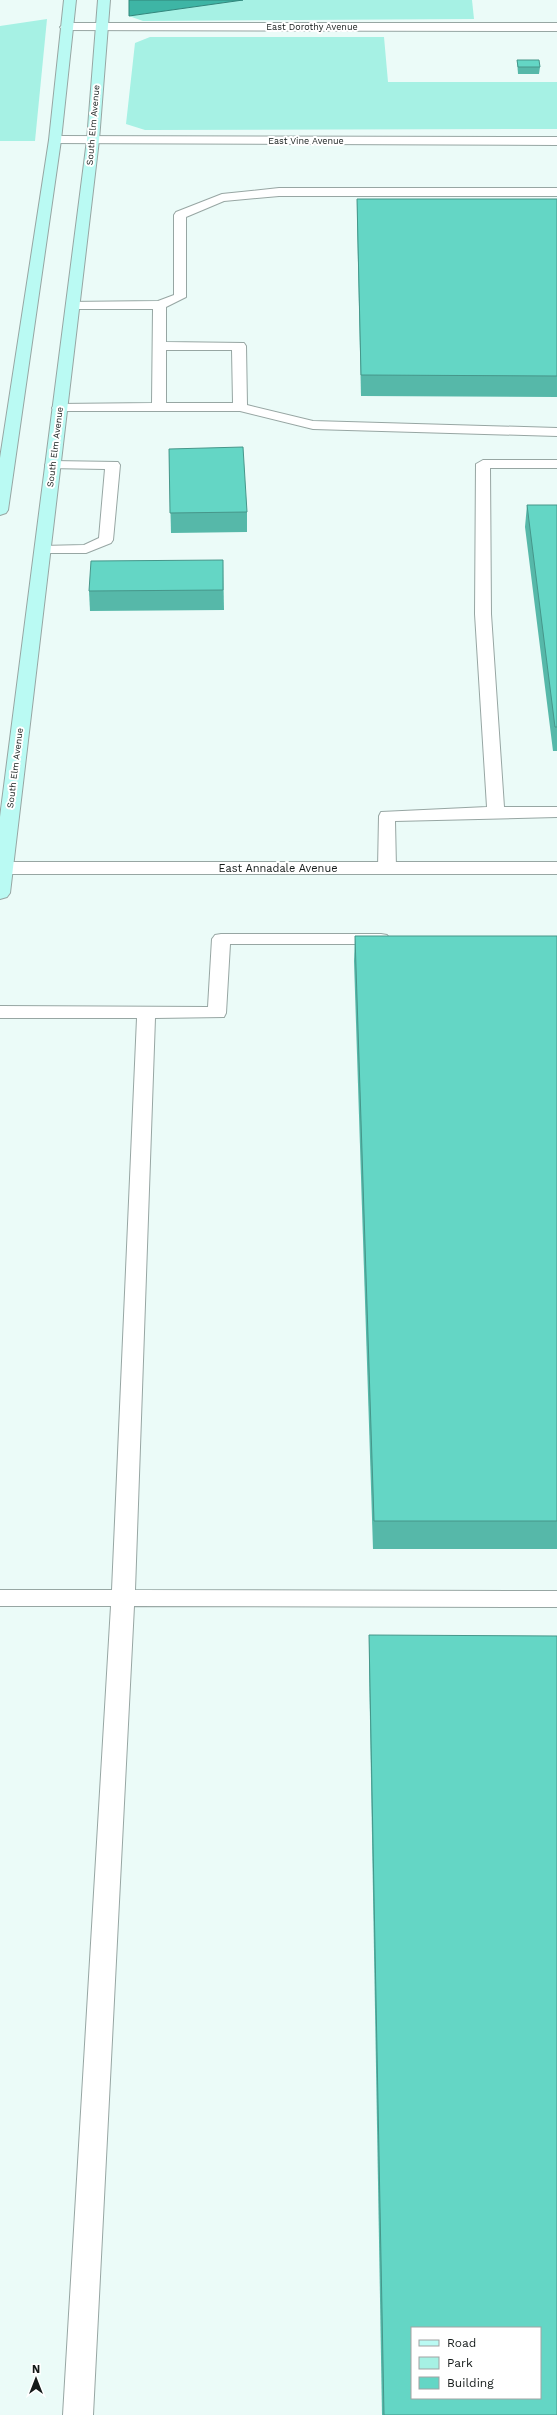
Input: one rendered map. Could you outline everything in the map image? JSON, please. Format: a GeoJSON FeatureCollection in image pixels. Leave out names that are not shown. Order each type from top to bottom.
{"type":"FeatureCollection","features":[{"type":"Feature","properties":{"kind":"main road"},"geometry":{"type":"LineString","coordinates":[[0,510],[4,460],[55,140],[70,0]]}},
{"type":"Feature","properties":{"kind":"main road","name":"South Elm Avenue"},"geometry":{"type":"LineString","coordinates":[[0,893],[1,868],[93,140],[100,27],[104,0]]}},
{"type":"Feature","properties":{"kind":"street","name":"East Dorothy Avenue"},"geometry":{"type":"LineString","coordinates":[[66,27],[557,27]]}},
{"type":"Feature","properties":{"kind":"street","name":"East Vine Avenue"},"geometry":{"type":"LineString","coordinates":[[55,140],[557,141]]}},
{"type":"Feature","properties":{"kind":"street","name":"East Annadale Avenue"},"geometry":{"type":"LineString","coordinates":[[1,868],[557,868]]}},
{"type":"Feature","properties":{"kind":"lane"},"geometry":{"type":"LineString","coordinates":[[72,305],[160,305],[180,297],[180,215],[222,198],[279,192],[557,192]]}},
{"type":"Feature","properties":{"kind":"lane"},"geometry":{"type":"LineString","coordinates":[[159,407],[160,305]]}},
{"type":"Feature","properties":{"kind":"lane"},"geometry":{"type":"LineString","coordinates":[[160,346],[239,346],[240,407]]}},
{"type":"Feature","properties":{"kind":"lane"},"geometry":{"type":"LineString","coordinates":[[59,408],[240,407],[313,425],[557,432]]}},
{"type":"Feature","properties":{"kind":"lane"},"geometry":{"type":"LineString","coordinates":[[496,812],[483,614],[483,464],[557,464]]}},
{"type":"Feature","properties":{"kind":"lane"},"geometry":{"type":"LineString","coordinates":[[42,550],[86,549],[106,540],[113,465],[52,465]]}},
{"type":"Feature","properties":{"kind":"lane"},"geometry":{"type":"LineString","coordinates":[[387,868],[387,816],[496,812],[557,812]]}},
{"type":"Feature","properties":{"kind":"lane"},"geometry":{"type":"LineString","coordinates":[[0,1012],[217,1013],[221,939],[397,939]]}},
{"type":"Feature","properties":{"kind":"lane"},"geometry":{"type":"LineString","coordinates":[[78,2415],[123,1598],[146,1013]]}},
{"type":"Feature","properties":{"kind":"lane"},"geometry":{"type":"LineString","coordinates":[[0,1598],[557,1598]]}},
{"type":"Feature","properties":{"kind":"green space"},"geometry":{"type":"Polygon","coordinates":[[[243,0],[472,0],[474,19],[143,21],[129,16],[243,0]]]}},
{"type":"Feature","properties":{"kind":"green space"},"geometry":{"type":"Polygon","coordinates":[[[47,19],[35,141],[0,141],[0,26],[47,19]]]}},
{"type":"Feature","properties":{"kind":"green space"},"geometry":{"type":"Polygon","coordinates":[[[150,37],[384,37],[388,82],[557,82],[557,129],[145,130],[126,124],[135,43],[150,37]]]}},
{"type":"Feature","properties":{"kind":"shaded area"},"geometry":{"type":"Polygon","coordinates":[[[129,0],[243,0],[129,16],[129,0]]]}},
{"type":"Feature","properties":{"kind":"building"},"geometry":{"type":"Polygon","coordinates":[[[517,60],[539,60],[540,67],[518,67],[517,60]]]}},
{"type":"Feature","properties":{"kind":"building"},"geometry":{"type":"Polygon","coordinates":[[[357,199],[557,199],[557,376],[361,375],[357,199]]]}},
{"type":"Feature","properties":{"kind":"building"},"geometry":{"type":"Polygon","coordinates":[[[243,447],[247,512],[170,513],[169,449],[243,447]]]}},
{"type":"Feature","properties":{"kind":"building"},"geometry":{"type":"Polygon","coordinates":[[[527,505],[557,505],[557,727],[555,727],[527,505]]]}},
{"type":"Feature","properties":{"kind":"building"},"geometry":{"type":"Polygon","coordinates":[[[223,560],[223,590],[89,591],[91,561],[223,560]]]}},
{"type":"Feature","properties":{"kind":"building"},"geometry":{"type":"Polygon","coordinates":[[[355,936],[557,936],[557,1521],[374,1521],[355,936]]]}},
{"type":"Feature","properties":{"kind":"building"},"geometry":{"type":"Polygon","coordinates":[[[369,1635],[557,1636],[557,2415],[384,2415],[369,1635]]]}}]}
